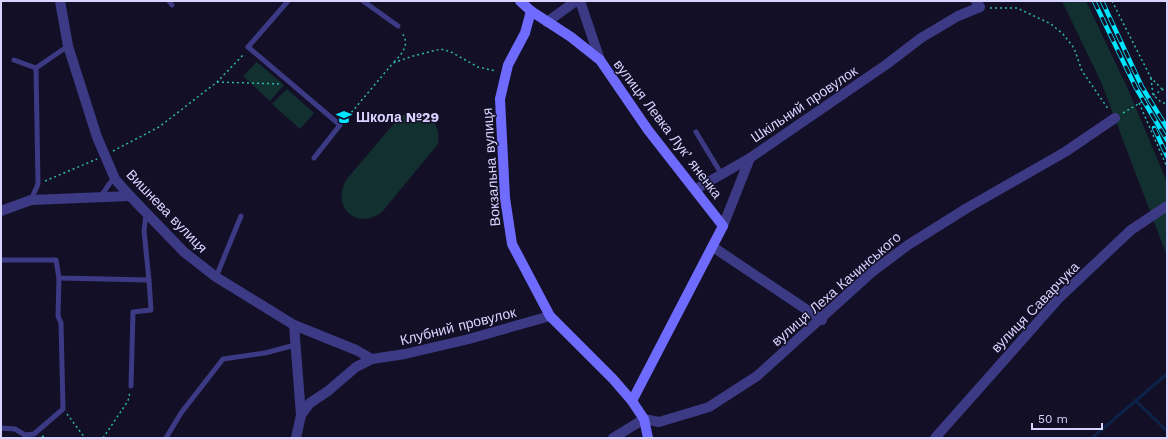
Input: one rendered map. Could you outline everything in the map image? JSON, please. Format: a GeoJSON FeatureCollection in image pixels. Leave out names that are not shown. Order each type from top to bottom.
{"type":"FeatureCollection","features":[{"type":"Feature","properties":{"kind":"street","name":"Вишнева вулиця"},"geometry":{"type":"LineString","coordinates":[[60,1],[68,46],[104,156],[115,179],[184,252],[216,277],[294,325],[356,350],[372,359]]}},
{"type":"Feature","properties":{"kind":"street"},"geometry":{"type":"LineString","coordinates":[[520,1],[531,11],[571,37],[600,60]]}},
{"type":"Feature","properties":{"kind":"street"},"geometry":{"type":"LineString","coordinates":[[547,22],[576,1]]}},
{"type":"Feature","properties":{"kind":"street","name":"вулиця Левка Лукʼяненка"},"geometry":{"type":"LineString","coordinates":[[580,1],[600,60],[648,130],[696,189],[723,226]]}},
{"type":"Feature","properties":{"kind":"street","name":"Шкільний провулок"},"geometry":{"type":"LineString","coordinates":[[632,401],[713,247],[750,158],[881,68],[920,38],[978,4]]}},
{"type":"Feature","properties":{"kind":"street","name":"Вокзальна вулиця"},"geometry":{"type":"LineString","coordinates":[[531,11],[525,33],[506,73],[500,107],[508,227],[517,255],[550,316],[613,379],[632,401],[644,419],[648,438]]}},
{"type":"Feature","properties":{"kind":"street","name":"вулиця Леха Качинського"},"geometry":{"type":"LineString","coordinates":[[644,419],[659,422],[709,407],[757,376],[822,320],[872,272],[908,245],[967,208],[1065,152],[1115,118]]}},
{"type":"Feature","properties":{"kind":"street"},"geometry":{"type":"LineString","coordinates":[[696,189],[750,158]]}},
{"type":"Feature","properties":{"kind":"street"},"geometry":{"type":"LineString","coordinates":[[1,210],[31,200],[130,196]]}},
{"type":"Feature","properties":{"kind":"street","name":"вулиця Саварчука"},"geometry":{"type":"LineString","coordinates":[[935,438],[1060,297],[1131,230],[1167,206]]}},
{"type":"Feature","properties":{"kind":"street"},"geometry":{"type":"LineString","coordinates":[[713,247],[822,320]]}},
{"type":"Feature","properties":{"kind":"street","name":"Клубний провулок"},"geometry":{"type":"LineString","coordinates":[[301,415],[310,403],[328,391],[356,367],[372,359],[405,354],[455,342],[550,316]]}},
{"type":"Feature","properties":{"kind":"street"},"geometry":{"type":"LineString","coordinates":[[294,325],[294,345],[301,393],[301,415],[296,438]]}},
{"type":"Feature","properties":{"kind":"street"},"geometry":{"type":"LineString","coordinates":[[613,438],[644,419]]}},
{"type":"Feature","properties":{"kind":"lane"},"geometry":{"type":"LineString","coordinates":[[288,1],[248,47],[340,125],[314,158]]}},
{"type":"Feature","properties":{"kind":"lane"},"geometry":{"type":"LineString","coordinates":[[363,1],[398,26]]}},
{"type":"Feature","properties":{"kind":"lane"},"geometry":{"type":"LineString","coordinates":[[36,68],[68,46]]}},
{"type":"Feature","properties":{"kind":"lane"},"geometry":{"type":"LineString","coordinates":[[14,60],[36,68]]}},
{"type":"Feature","properties":{"kind":"lane"},"geometry":{"type":"LineString","coordinates":[[31,200],[38,184],[36,68]]}},
{"type":"Feature","properties":{"kind":"lane"},"geometry":{"type":"LineString","coordinates":[[696,132],[722,175]]}},
{"type":"Feature","properties":{"kind":"lane"},"geometry":{"type":"LineString","coordinates":[[102,196],[110,183],[115,179]]}},
{"type":"Feature","properties":{"kind":"lane"},"geometry":{"type":"LineString","coordinates":[[131,386],[133,312],[151,310],[144,231],[146,213]]}},
{"type":"Feature","properties":{"kind":"lane"},"geometry":{"type":"LineString","coordinates":[[216,277],[241,216]]}},
{"type":"Feature","properties":{"kind":"lane"},"geometry":{"type":"LineString","coordinates":[[1,260],[56,260],[59,278],[58,316],[61,323],[63,408],[34,434],[24,435],[15,429],[1,428]]}},
{"type":"Feature","properties":{"kind":"lane"},"geometry":{"type":"LineString","coordinates":[[59,278],[149,280]]}},
{"type":"Feature","properties":{"kind":"lane"},"geometry":{"type":"LineString","coordinates":[[166,438],[181,413],[223,359],[264,353],[294,345]]}},
{"type":"Feature","properties":{"kind":"path"},"geometry":{"type":"LineString","coordinates":[[1112,1],[1151,78],[1163,90]]}},
{"type":"Feature","properties":{"kind":"path"},"geometry":{"type":"LineString","coordinates":[[978,4],[999,9],[1017,8],[1051,24],[1064,34],[1074,48],[1082,71],[1115,118],[1167,87]]}},
{"type":"Feature","properties":{"kind":"path"},"geometry":{"type":"LineString","coordinates":[[340,125],[403,53],[406,45],[404,36],[398,26]]}},
{"type":"Feature","properties":{"kind":"path"},"geometry":{"type":"LineString","coordinates":[[38,184],[104,156],[159,127],[217,82],[250,48]]}},
{"type":"Feature","properties":{"kind":"path"},"geometry":{"type":"LineString","coordinates":[[393,63],[441,49],[451,52],[478,67],[506,73]]}},
{"type":"Feature","properties":{"kind":"path"},"geometry":{"type":"LineString","coordinates":[[1151,78],[1153,95]]}},
{"type":"Feature","properties":{"kind":"path"},"geometry":{"type":"LineString","coordinates":[[217,82],[292,84]]}},
{"type":"Feature","properties":{"kind":"path"},"geometry":{"type":"LineString","coordinates":[[1153,95],[1167,104]]}},
{"type":"Feature","properties":{"kind":"path"},"geometry":{"type":"LineString","coordinates":[[1139,103],[1167,168]]}},
{"type":"Feature","properties":{"kind":"path"},"geometry":{"type":"LineString","coordinates":[[103,438],[128,401],[131,386]]}},
{"type":"Feature","properties":{"kind":"path"},"geometry":{"type":"LineString","coordinates":[[63,408],[85,438]]}},
{"type":"Feature","properties":{"kind":"green space"},"geometry":{"type":"Polygon","coordinates":[[[1062,1],[1086,1],[1127,87],[1167,182],[1167,256],[1101,82],[1062,1]]]}},
{"type":"Feature","properties":{"kind":"green space"},"geometry":{"type":"Polygon","coordinates":[[[257,62],[284,85],[270,101],[243,76],[257,62]]]}},
{"type":"Feature","properties":{"kind":"green space"},"geometry":{"type":"Polygon","coordinates":[[[287,89],[314,113],[300,129],[272,104],[287,89]]]}},
{"type":"Feature","properties":{"kind":"green space"},"geometry":{"type":"Polygon","coordinates":[[[413,112],[420,113],[430,118],[438,131],[438,144],[382,212],[373,217],[364,219],[356,218],[349,214],[344,207],[342,199],[342,190],[346,180],[397,120],[405,114],[413,112]]]}},
{"type":"Feature","properties":{"kind":"waterway"},"geometry":{"type":"LineString","coordinates":[[1092,438],[1167,374]]}},
{"type":"Feature","properties":{"kind":"waterway"},"geometry":{"type":"LineString","coordinates":[[1135,400],[1167,431]]}},
{"type":"Feature","properties":{"kind":"railway"},"geometry":{"type":"LineString","coordinates":[[1094,1],[1136,88],[1167,140]]}},
{"type":"Feature","properties":{"kind":"railway"},"geometry":{"type":"LineString","coordinates":[[1102,1],[1142,87],[1167,128]]}},
{"type":"Feature","properties":{"kind":"railway"},"geometry":{"type":"LineString","coordinates":[[1154,128],[1167,156]]}},
{"type":"Feature","properties":{"kind":"place","name":"Школа №29"},"geometry":{"type":"Point","coordinates":[344,117]}}]}
